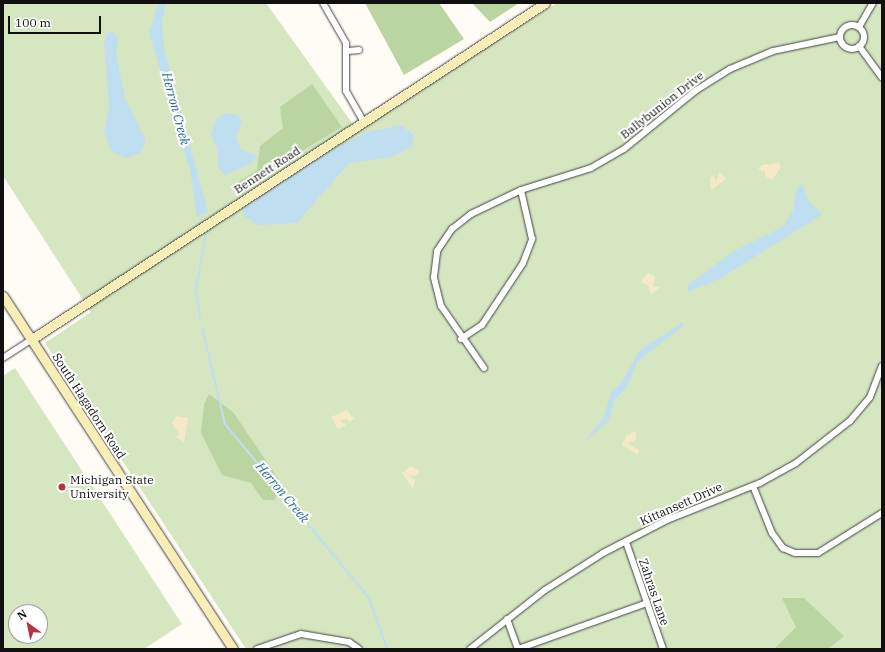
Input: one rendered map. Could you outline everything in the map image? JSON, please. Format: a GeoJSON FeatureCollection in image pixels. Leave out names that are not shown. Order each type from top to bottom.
{"type":"FeatureCollection","features":[{"type":"Feature","properties":{"kind":"street"},"geometry":{"type":"LineString","coordinates":[[323,3],[341,31],[348,51],[346,91],[364,122]]}},
{"type":"Feature","properties":{"kind":"street","name":"Bennett Road"},"geometry":{"type":"LineString","coordinates":[[3,358],[545,3]]}},
{"type":"Feature","properties":{"kind":"street"},"geometry":{"type":"LineString","coordinates":[[859,27],[873,3]]}},
{"type":"Feature","properties":{"kind":"street"},"geometry":{"type":"LineString","coordinates":[[859,27],[848,26],[840,36],[845,46],[859,46]]}},
{"type":"Feature","properties":{"kind":"street"},"geometry":{"type":"LineString","coordinates":[[859,27],[864,37],[859,46]]}},
{"type":"Feature","properties":{"kind":"street","name":"Ballybunion Drive"},"geometry":{"type":"LineString","coordinates":[[484,368],[461,339],[441,306],[434,277],[437,251],[452,229],[471,214],[521,190],[591,168],[624,149],[695,91],[730,69],[773,51],[840,36]]}},
{"type":"Feature","properties":{"kind":"street"},"geometry":{"type":"LineString","coordinates":[[859,46],[882,78]]}},
{"type":"Feature","properties":{"kind":"street"},"geometry":{"type":"LineString","coordinates":[[348,51],[359,50]]}},
{"type":"Feature","properties":{"kind":"street"},"geometry":{"type":"LineString","coordinates":[[461,339],[482,325],[523,263],[532,239],[521,190]]}},
{"type":"Feature","properties":{"kind":"street","name":"South Hagadorn Road"},"geometry":{"type":"LineString","coordinates":[[3,296],[233,649]]}},
{"type":"Feature","properties":{"kind":"street","name":"Kittansett Drive"},"geometry":{"type":"LineString","coordinates":[[470,649],[545,590],[626,542],[674,517],[753,486],[796,462],[850,421],[870,397],[882,366]]}},
{"type":"Feature","properties":{"kind":"street"},"geometry":{"type":"LineString","coordinates":[[753,486],[772,533],[783,548],[795,553],[818,553],[882,513]]}},
{"type":"Feature","properties":{"kind":"street","name":"Zahras Lane"},"geometry":{"type":"LineString","coordinates":[[626,542],[663,649]]}},
{"type":"Feature","properties":{"kind":"street"},"geometry":{"type":"LineString","coordinates":[[507,619],[518,649],[646,603]]}},
{"type":"Feature","properties":{"kind":"street"},"geometry":{"type":"LineString","coordinates":[[257,649],[269,647],[301,634],[349,642],[359,649]]}},
{"type":"Feature","properties":{"kind":"green space"},"geometry":{"type":"Polygon","coordinates":[[[3,3],[266,3],[357,130],[557,3],[882,3],[882,649],[246,649],[45,343],[91,312],[3,176],[3,3]]]}},
{"type":"Feature","properties":{"kind":"green space"},"geometry":{"type":"Polygon","coordinates":[[[365,3],[439,3],[464,39],[404,75],[365,3]]]}},
{"type":"Feature","properties":{"kind":"green space"},"geometry":{"type":"Polygon","coordinates":[[[472,3],[519,3],[490,22],[472,3]]]}},
{"type":"Feature","properties":{"kind":"green space"},"geometry":{"type":"Polygon","coordinates":[[[312,84],[342,127],[235,191],[232,186],[257,170],[260,146],[283,128],[280,107],[312,84]]]}},
{"type":"Feature","properties":{"kind":"green space","name":"Michigan State University"},"geometry":{"type":"Polygon","coordinates":[[[15,368],[182,624],[144,649],[3,649],[3,376],[15,368]]]}},
{"type":"Feature","properties":{"kind":"green space"},"geometry":{"type":"Polygon","coordinates":[[[209,394],[233,412],[279,480],[275,500],[263,500],[251,483],[222,475],[201,433],[204,404],[209,394]]]}},
{"type":"Feature","properties":{"kind":"green space"},"geometry":{"type":"Polygon","coordinates":[[[782,598],[804,598],[844,636],[828,649],[774,649],[796,627],[782,598]]]}},
{"type":"Feature","properties":{"kind":"sand"},"geometry":{"type":"Polygon","coordinates":[[[779,163],[781,167],[772,180],[765,176],[765,171],[758,169],[762,165],[779,163]]]}},
{"type":"Feature","properties":{"kind":"sand"},"geometry":{"type":"Polygon","coordinates":[[[720,172],[726,179],[711,190],[710,178],[714,175],[716,181],[720,172]]]}},
{"type":"Feature","properties":{"kind":"sand"},"geometry":{"type":"Polygon","coordinates":[[[648,273],[655,277],[653,286],[660,287],[651,295],[648,285],[640,282],[648,273]]]}},
{"type":"Feature","properties":{"kind":"sand"},"geometry":{"type":"Polygon","coordinates":[[[347,410],[354,419],[349,422],[347,419],[340,420],[346,425],[338,429],[331,417],[347,410]]]}},
{"type":"Feature","properties":{"kind":"sand"},"geometry":{"type":"Polygon","coordinates":[[[176,416],[188,418],[184,442],[176,437],[180,435],[172,423],[176,416]]]}},
{"type":"Feature","properties":{"kind":"sand"},"geometry":{"type":"Polygon","coordinates":[[[636,431],[636,440],[628,443],[639,450],[638,455],[622,445],[626,436],[636,431]]]}},
{"type":"Feature","properties":{"kind":"sand"},"geometry":{"type":"Polygon","coordinates":[[[411,466],[420,471],[416,476],[407,474],[415,480],[413,489],[402,473],[411,466]]]}},
{"type":"Feature","properties":{"kind":"water"},"geometry":{"type":"Polygon","coordinates":[[[158,3],[166,3],[162,21],[164,49],[208,212],[197,217],[190,170],[149,33],[158,3]]]}},
{"type":"Feature","properties":{"kind":"water"},"geometry":{"type":"Polygon","coordinates":[[[112,31],[118,40],[116,54],[125,98],[146,141],[141,153],[126,158],[112,152],[104,133],[109,107],[104,43],[107,34],[112,31]]]}},
{"type":"Feature","properties":{"kind":"water"},"geometry":{"type":"Polygon","coordinates":[[[228,113],[239,116],[242,122],[236,137],[241,150],[258,156],[250,164],[225,175],[218,168],[218,152],[211,134],[217,118],[228,113]]]}},
{"type":"Feature","properties":{"kind":"water"},"geometry":{"type":"Polygon","coordinates":[[[401,125],[414,135],[412,146],[392,157],[349,163],[297,223],[258,225],[244,216],[242,209],[248,204],[335,148],[368,132],[401,125]]]}},
{"type":"Feature","properties":{"kind":"water"},"geometry":{"type":"Polygon","coordinates":[[[802,184],[809,202],[822,214],[820,216],[721,278],[688,292],[688,285],[732,252],[782,227],[793,211],[796,191],[802,184]]]}},
{"type":"Feature","properties":{"kind":"water"},"geometry":{"type":"Polygon","coordinates":[[[683,322],[683,326],[637,362],[629,384],[614,401],[609,421],[584,442],[603,418],[611,392],[621,383],[640,350],[683,322]]]}},
{"type":"Feature","properties":{"kind":"waterway","name":"Herron Creek"},"geometry":{"type":"LineString","coordinates":[[200,318],[196,288],[206,235]]}},
{"type":"Feature","properties":{"kind":"waterway","name":"Herron Creek"},"geometry":{"type":"LineString","coordinates":[[202,327],[225,424],[369,598],[387,649]]}},
{"type":"Feature","properties":{"kind":"place","name":"Michigan State University"},"geometry":{"type":"Point","coordinates":[62,487]}}]}
